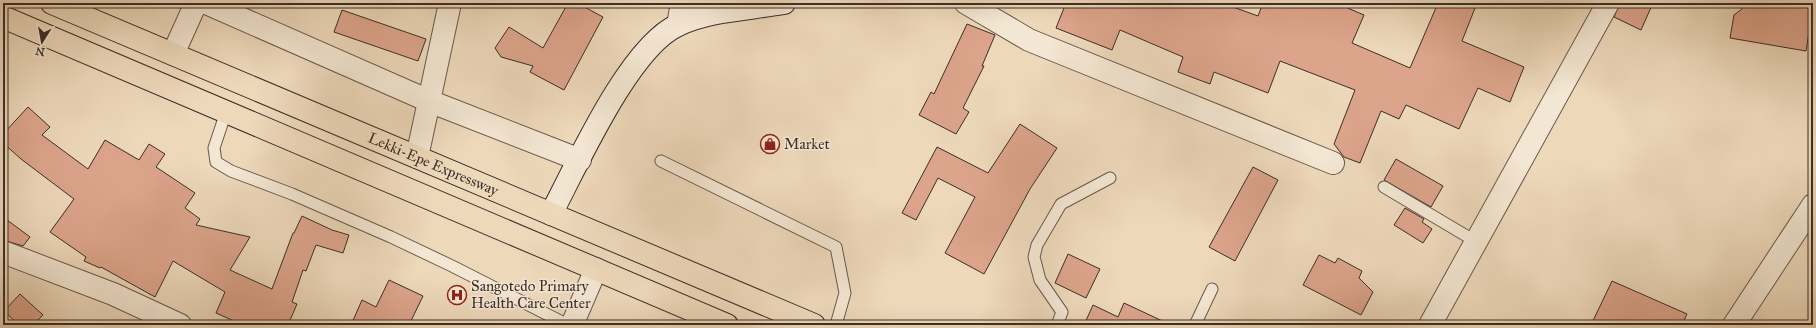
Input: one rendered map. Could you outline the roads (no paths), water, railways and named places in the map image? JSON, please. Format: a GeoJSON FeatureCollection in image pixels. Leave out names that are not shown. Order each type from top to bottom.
{"type":"FeatureCollection","features":[{"type":"Feature","properties":{"kind":"highway","name":"Lekki-Epe Expressway"},"geometry":{"type":"LineString","coordinates":[[52,3],[814,325]]}},
{"type":"Feature","properties":{"kind":"highway"},"geometry":{"type":"LineString","coordinates":[[3,17],[727,325]]}},
{"type":"Feature","properties":{"kind":"street"},"geometry":{"type":"LineString","coordinates":[[173,54],[196,3]]}},
{"type":"Feature","properties":{"kind":"street"},"geometry":{"type":"LineString","coordinates":[[206,3],[429,101],[580,160]]}},
{"type":"Feature","properties":{"kind":"street"},"geometry":{"type":"LineString","coordinates":[[417,157],[450,3]]}},
{"type":"Feature","properties":{"kind":"street"},"geometry":{"type":"LineString","coordinates":[[678,25],[682,3]]}},
{"type":"Feature","properties":{"kind":"street"},"geometry":{"type":"LineString","coordinates":[[551,214],[620,88],[639,59],[659,37],[678,25],[710,15],[784,3]]}},
{"type":"Feature","properties":{"kind":"street"},"geometry":{"type":"LineString","coordinates":[[966,3],[1029,40],[1333,163]]}},
{"type":"Feature","properties":{"kind":"street"},"geometry":{"type":"LineString","coordinates":[[1430,325],[1608,3]]}},
{"type":"Feature","properties":{"kind":"street"},"geometry":{"type":"LineString","coordinates":[[1734,325],[1813,205]]}},
{"type":"Feature","properties":{"kind":"street"},"geometry":{"type":"LineString","coordinates":[[3,252],[113,294],[180,325]]}},
{"type":"Feature","properties":{"kind":"street"},"geometry":{"type":"LineString","coordinates":[[572,325],[596,269]]}},
{"type":"Feature","properties":{"kind":"lane"},"geometry":{"type":"LineString","coordinates":[[226,112],[214,148],[216,162],[231,171],[292,194],[390,237],[452,266],[568,325]]}},
{"type":"Feature","properties":{"kind":"lane"},"geometry":{"type":"LineString","coordinates":[[661,161],[836,246],[845,293],[836,325]]}},
{"type":"Feature","properties":{"kind":"lane"},"geometry":{"type":"LineString","coordinates":[[1057,325],[1062,312],[1040,280],[1034,258],[1037,245],[1061,204],[1110,178]]}},
{"type":"Feature","properties":{"kind":"lane"},"geometry":{"type":"LineString","coordinates":[[1384,187],[1475,242]]}},
{"type":"Feature","properties":{"kind":"lane"},"geometry":{"type":"LineString","coordinates":[[1194,325],[1212,289]]}},
{"type":"Feature","properties":{"kind":"place","name":"Market"},"geometry":{"type":"Point","coordinates":[770,144]}},
{"type":"Feature","properties":{"kind":"place","name":"Sangotedo Primary Health Care Center"},"geometry":{"type":"Point","coordinates":[457,295]}}]}
